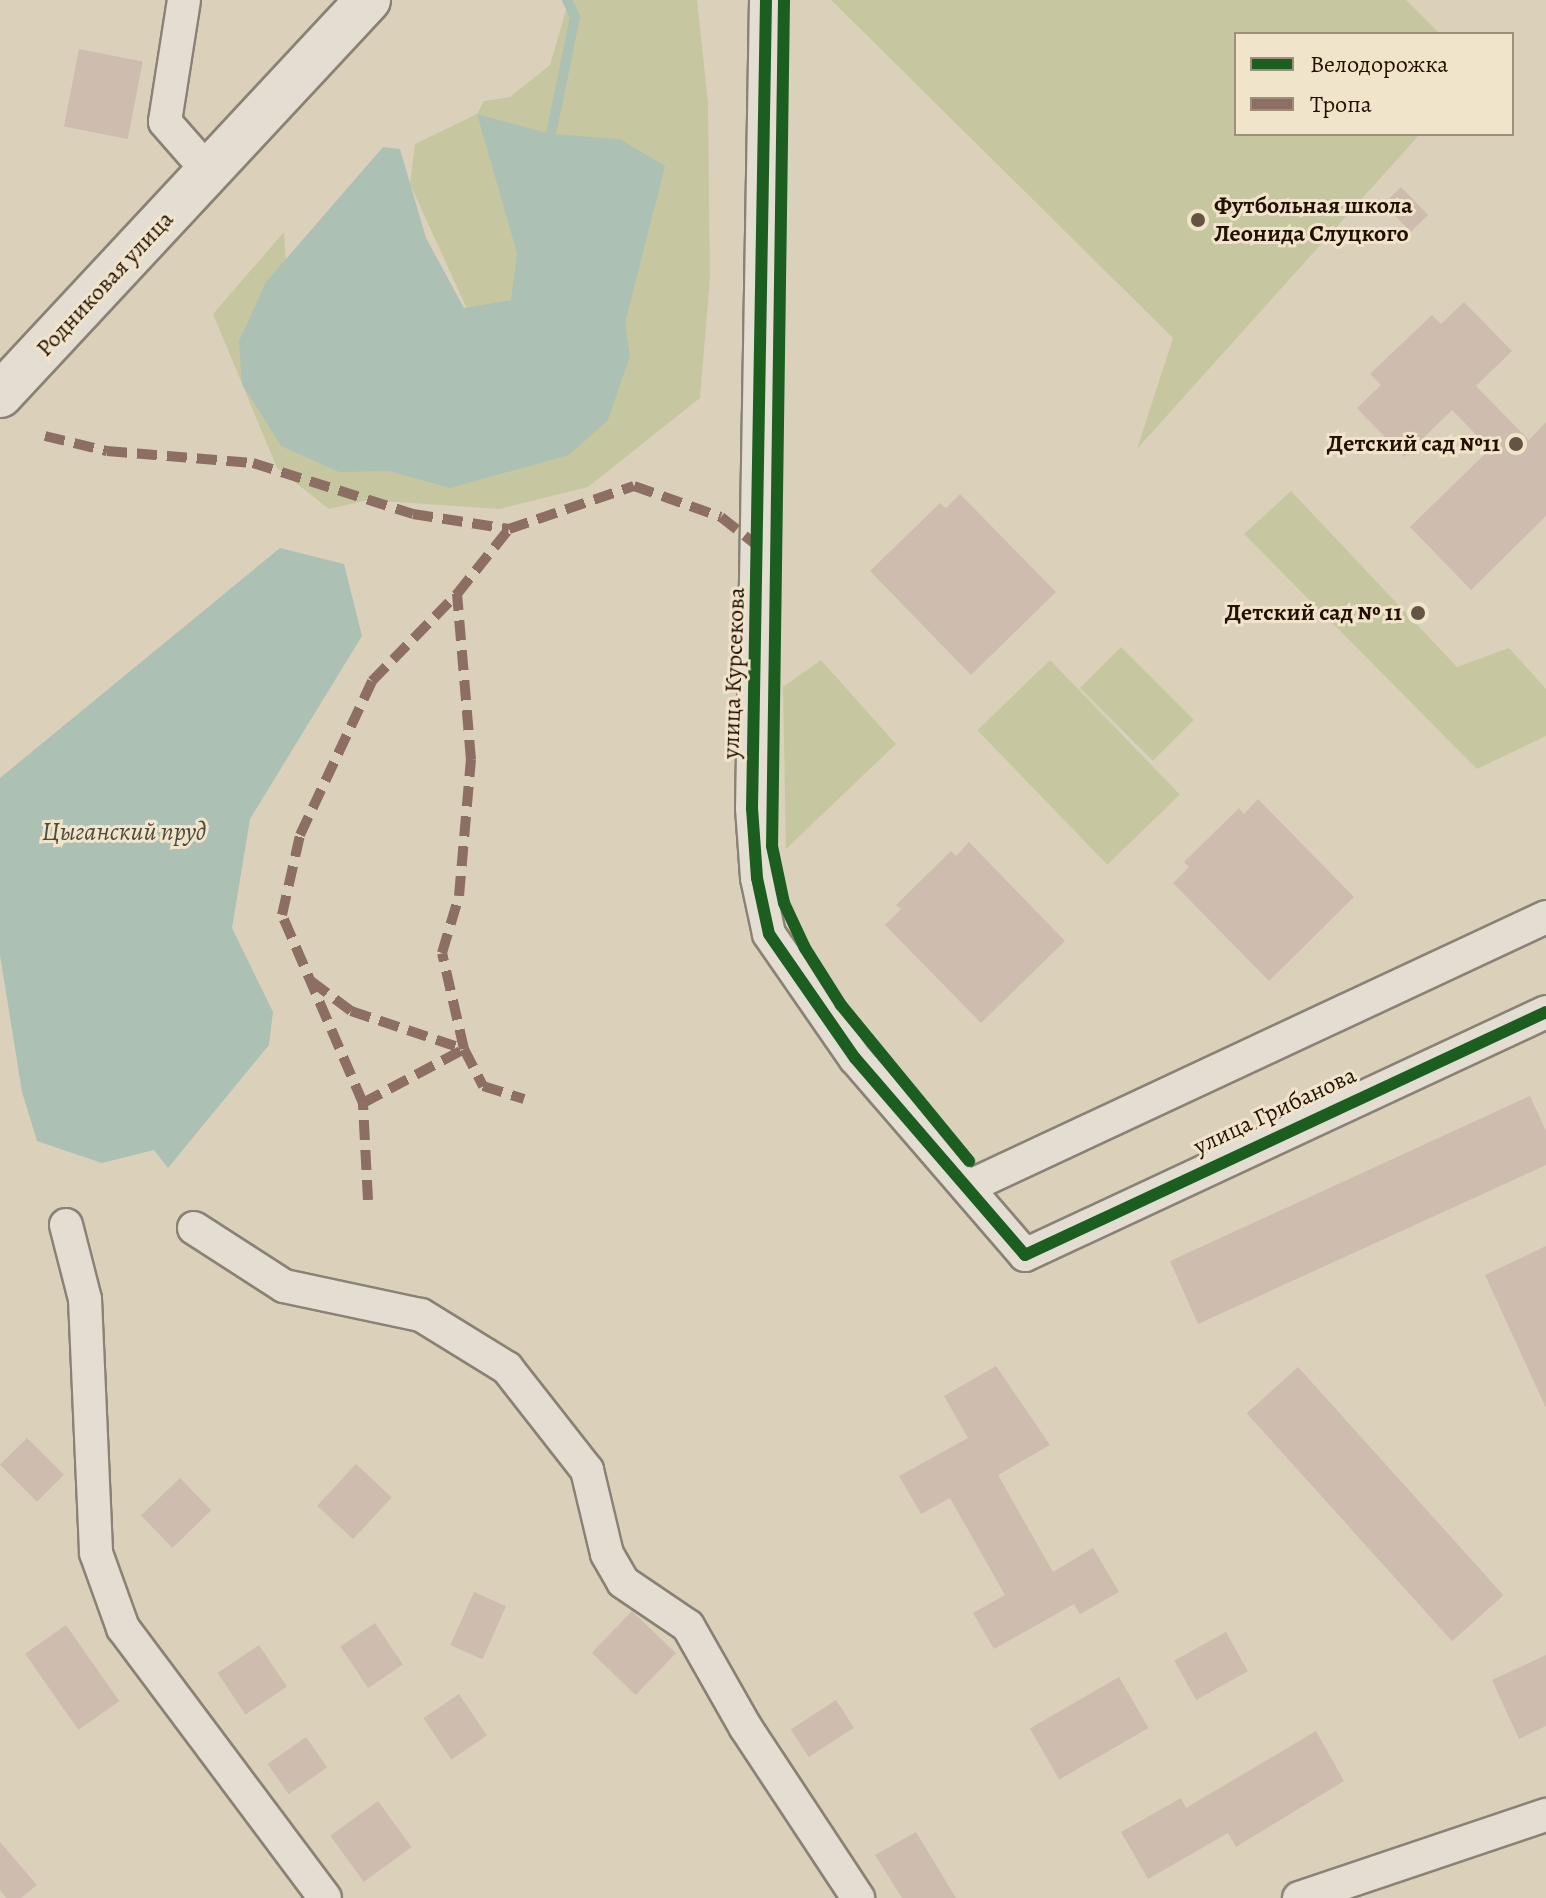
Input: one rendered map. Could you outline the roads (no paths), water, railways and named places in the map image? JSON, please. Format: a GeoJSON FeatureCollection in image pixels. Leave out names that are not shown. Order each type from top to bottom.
{"type":"FeatureCollection","features":[{"type":"Feature","properties":{"kind":"main road","name":"Родниковая улица"},"geometry":{"type":"LineString","coordinates":[[0,395],[368,0]]}},
{"type":"Feature","properties":{"kind":"street"},"geometry":{"type":"LineString","coordinates":[[184,0],[165,122],[209,172]]}},
{"type":"Feature","properties":{"kind":"street","name":"улица Курсекова"},"geometry":{"type":"LineString","coordinates":[[766,0],[752,808],[757,878],[769,934],[855,1058],[1025,1255]]}},
{"type":"Feature","properties":{"kind":"street"},"geometry":{"type":"LineString","coordinates":[[968,1187],[1546,917]]}},
{"type":"Feature","properties":{"kind":"street","name":"улица Грибанова"},"geometry":{"type":"LineString","coordinates":[[1025,1255],[1546,1012]]}},
{"type":"Feature","properties":{"kind":"street"},"geometry":{"type":"LineString","coordinates":[[66,1225],[85,1299],[96,1553],[123,1628],[325,1898]]}},
{"type":"Feature","properties":{"kind":"street"},"geometry":{"type":"LineString","coordinates":[[194,1228],[284,1286],[421,1315],[507,1368],[587,1470],[607,1554],[623,1582],[688,1626],[746,1728],[858,1898]]}},
{"type":"Feature","properties":{"kind":"street"},"geometry":{"type":"LineString","coordinates":[[1299,1898],[1534,1820]]}},
{"type":"Feature","properties":{"kind":"water"},"geometry":{"type":"Polygon","coordinates":[[[477,114],[551,134],[620,139],[665,166],[625,323],[630,356],[608,420],[569,455],[450,488],[389,471],[339,472],[281,446],[242,384],[239,341],[266,282],[383,147],[400,149],[426,238],[464,308],[511,300],[517,253],[477,114]]]}},
{"type":"Feature","properties":{"kind":"water","name":"Цыганский пруд"},"geometry":{"type":"Polygon","coordinates":[[[280,548],[344,564],[362,636],[250,819],[232,928],[273,1012],[269,1045],[168,1168],[154,1150],[102,1163],[37,1141],[22,1092],[0,955],[0,778],[280,548]]]}},
{"type":"Feature","properties":{"kind":"waterway"},"geometry":{"type":"LineString","coordinates":[[551,134],[575,17],[567,0]]}},
{"type":"Feature","properties":{"kind":"place","name":"Футбольная школа Леонида Слуцкого"},"geometry":{"type":"Point","coordinates":[1198,220]}},
{"type":"Feature","properties":{"kind":"place","name":"Детский сад №11"},"geometry":{"type":"Point","coordinates":[1516,444]}},
{"type":"Feature","properties":{"kind":"place","name":"Детский сад № 11"},"geometry":{"type":"Point","coordinates":[1418,613]}}]}
